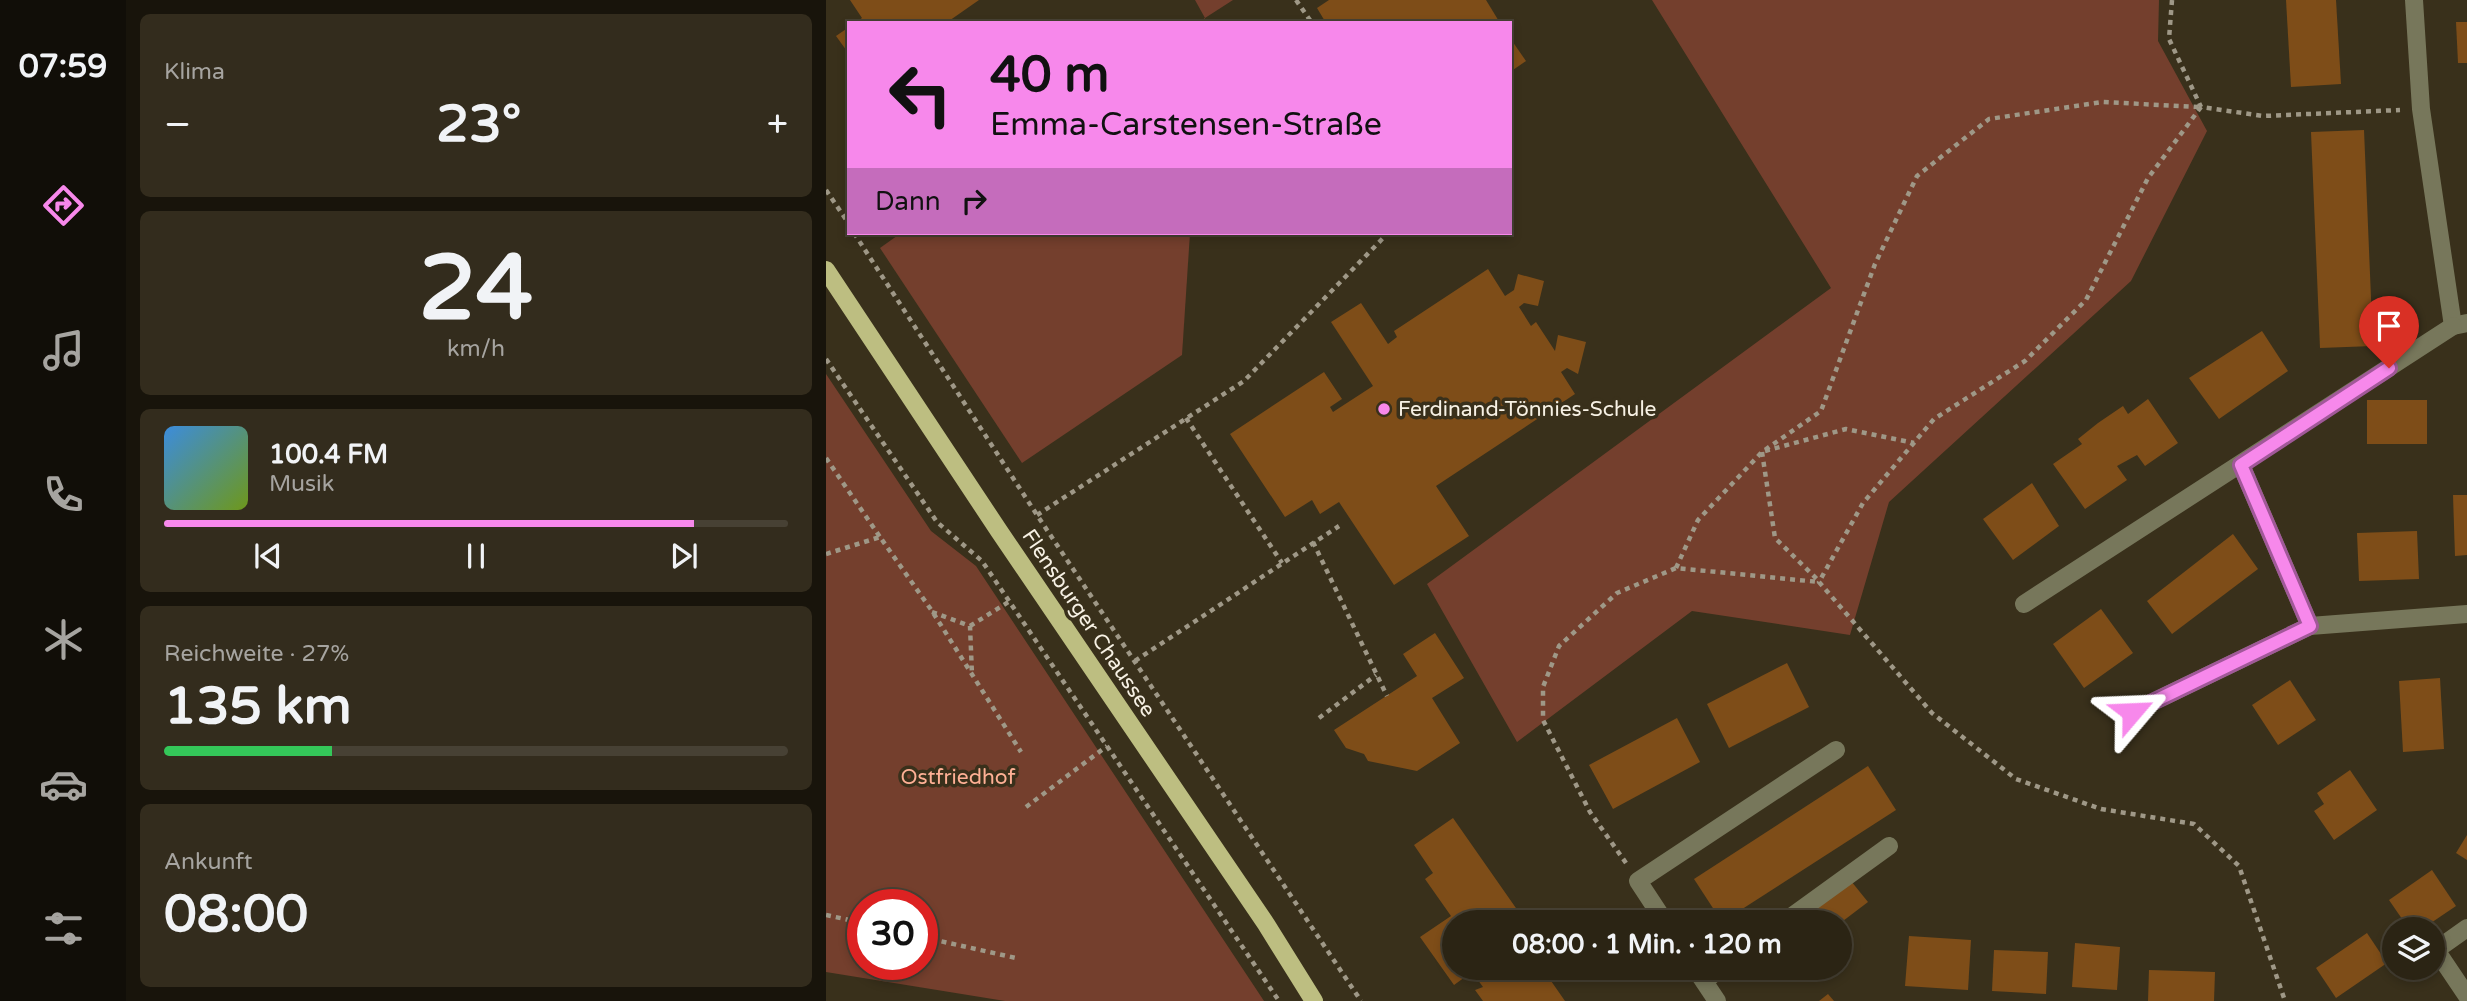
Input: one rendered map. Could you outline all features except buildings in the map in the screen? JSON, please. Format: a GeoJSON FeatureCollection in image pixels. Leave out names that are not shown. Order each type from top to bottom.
{"type":"FeatureCollection","features":[{"type":"Feature","properties":{"kind":"main road","name":"Flensburger Chaussee"},"geometry":{"type":"LineString","coordinates":[[826,270],[999,531],[1266,924],[1314,1001]]}},
{"type":"Feature","properties":{"kind":"street"},"geometry":{"type":"LineString","coordinates":[[2024,604],[2460,325],[2421,109],[2414,0]]}},
{"type":"Feature","properties":{"kind":"street"},"geometry":{"type":"LineString","coordinates":[[2241,465],[2310,626]]}},
{"type":"Feature","properties":{"kind":"street"},"geometry":{"type":"LineString","coordinates":[[2132,712],[2310,626],[2467,614]]}},
{"type":"Feature","properties":{"kind":"street"},"geometry":{"type":"LineString","coordinates":[[1657,910],[1638,881],[1836,750]]}},
{"type":"Feature","properties":{"kind":"street"},"geometry":{"type":"LineString","coordinates":[[1801,910],[1889,846]]}},
{"type":"Feature","properties":{"kind":"street"},"geometry":{"type":"LineString","coordinates":[[2467,928],[2436,950],[2467,996]]}},
{"type":"Feature","properties":{"kind":"street"},"geometry":{"type":"LineString","coordinates":[[1703,980],[1717,1001]]}},
{"type":"Feature","properties":{"kind":"path"},"geometry":{"type":"LineString","coordinates":[[1296,0],[1311,21]]}},
{"type":"Feature","properties":{"kind":"path"},"geometry":{"type":"LineString","coordinates":[[2172,0],[2169,39],[2201,107]]}},
{"type":"Feature","properties":{"kind":"path"},"geometry":{"type":"LineString","coordinates":[[1676,568],[1698,520],[1762,452],[1821,411],[1875,264],[1917,176],[1989,119],[2102,103],[2201,107],[2263,116],[2421,109]]}},
{"type":"Feature","properties":{"kind":"path"},"geometry":{"type":"LineString","coordinates":[[826,190],[847,221]]}},
{"type":"Feature","properties":{"kind":"path"},"geometry":{"type":"LineString","coordinates":[[856,235],[1037,515],[1361,1001]]}},
{"type":"Feature","properties":{"kind":"path"},"geometry":{"type":"LineString","coordinates":[[1037,515],[1244,381],[1386,235]]}},
{"type":"Feature","properties":{"kind":"path"},"geometry":{"type":"LineString","coordinates":[[826,359],[937,522],[982,561],[1279,1001]]}},
{"type":"Feature","properties":{"kind":"path"},"geometry":{"type":"LineString","coordinates":[[1186,418],[1282,563]]}},
{"type":"Feature","properties":{"kind":"path"},"geometry":{"type":"LineString","coordinates":[[1762,452],[1846,429],[1914,443]]}},
{"type":"Feature","properties":{"kind":"path"},"geometry":{"type":"LineString","coordinates":[[1638,881],[1590,812],[1543,720],[1543,687],[1559,646],[1617,593],[1676,568],[1819,582],[1775,538],[1762,452]]}},
{"type":"Feature","properties":{"kind":"path"},"geometry":{"type":"LineString","coordinates":[[826,458],[932,611],[1021,752]]}},
{"type":"Feature","properties":{"kind":"path"},"geometry":{"type":"LineString","coordinates":[[1135,661],[1339,526]]}},
{"type":"Feature","properties":{"kind":"path"},"geometry":{"type":"LineString","coordinates":[[826,554],[880,537]]}},
{"type":"Feature","properties":{"kind":"path"},"geometry":{"type":"LineString","coordinates":[[1313,542],[1387,696]]}},
{"type":"Feature","properties":{"kind":"path"},"geometry":{"type":"LineString","coordinates":[[970,626],[1010,601]]}},
{"type":"Feature","properties":{"kind":"path"},"geometry":{"type":"LineString","coordinates":[[932,611],[970,626]]}},
{"type":"Feature","properties":{"kind":"path"},"geometry":{"type":"LineString","coordinates":[[970,626],[972,675]]}},
{"type":"Feature","properties":{"kind":"path"},"geometry":{"type":"LineString","coordinates":[[1319,718],[1376,675]]}},
{"type":"Feature","properties":{"kind":"path"},"geometry":{"type":"LineString","coordinates":[[1026,807],[1107,746]]}},
{"type":"Feature","properties":{"kind":"path"},"geometry":{"type":"LineString","coordinates":[[826,915],[847,920]]}},
{"type":"Feature","properties":{"kind":"path"},"geometry":{"type":"LineString","coordinates":[[938,941],[1016,958]]}},
{"type":"Feature","properties":{"kind":"green space"},"geometry":{"type":"Polygon","coordinates":[[[1195,0],[1233,0],[1205,18],[1195,0]]]}},
{"type":"Feature","properties":{"kind":"green space"},"geometry":{"type":"Polygon","coordinates":[[[1652,0],[2159,0],[2158,41],[2207,131],[2131,281],[1889,502],[1850,635],[1692,611],[1517,742],[1427,584],[1831,288],[1652,0]]]}},
{"type":"Feature","properties":{"kind":"green space"},"geometry":{"type":"Polygon","coordinates":[[[898,235],[1190,235],[1182,355],[1022,463],[880,248],[898,235]]]}},
{"type":"Feature","properties":{"kind":"green space","name":"Ostfriedhof"},"geometry":{"type":"Polygon","coordinates":[[[826,374],[931,531],[976,566],[1264,1001],[1005,1001],[875,980],[938,980],[938,889],[847,889],[847,975],[826,972],[826,374]]]}},
{"type":"Feature","properties":{"kind":"place","name":"Ferdinand-Tönnies-Schule"},"geometry":{"type":"Point","coordinates":[1384,409]}},
{"type":"Feature","properties":{"kind":"route"},"geometry":{"type":"LineString","coordinates":[[2132,712],[2310,626],[2241,465],[2389,368]]}}]}
